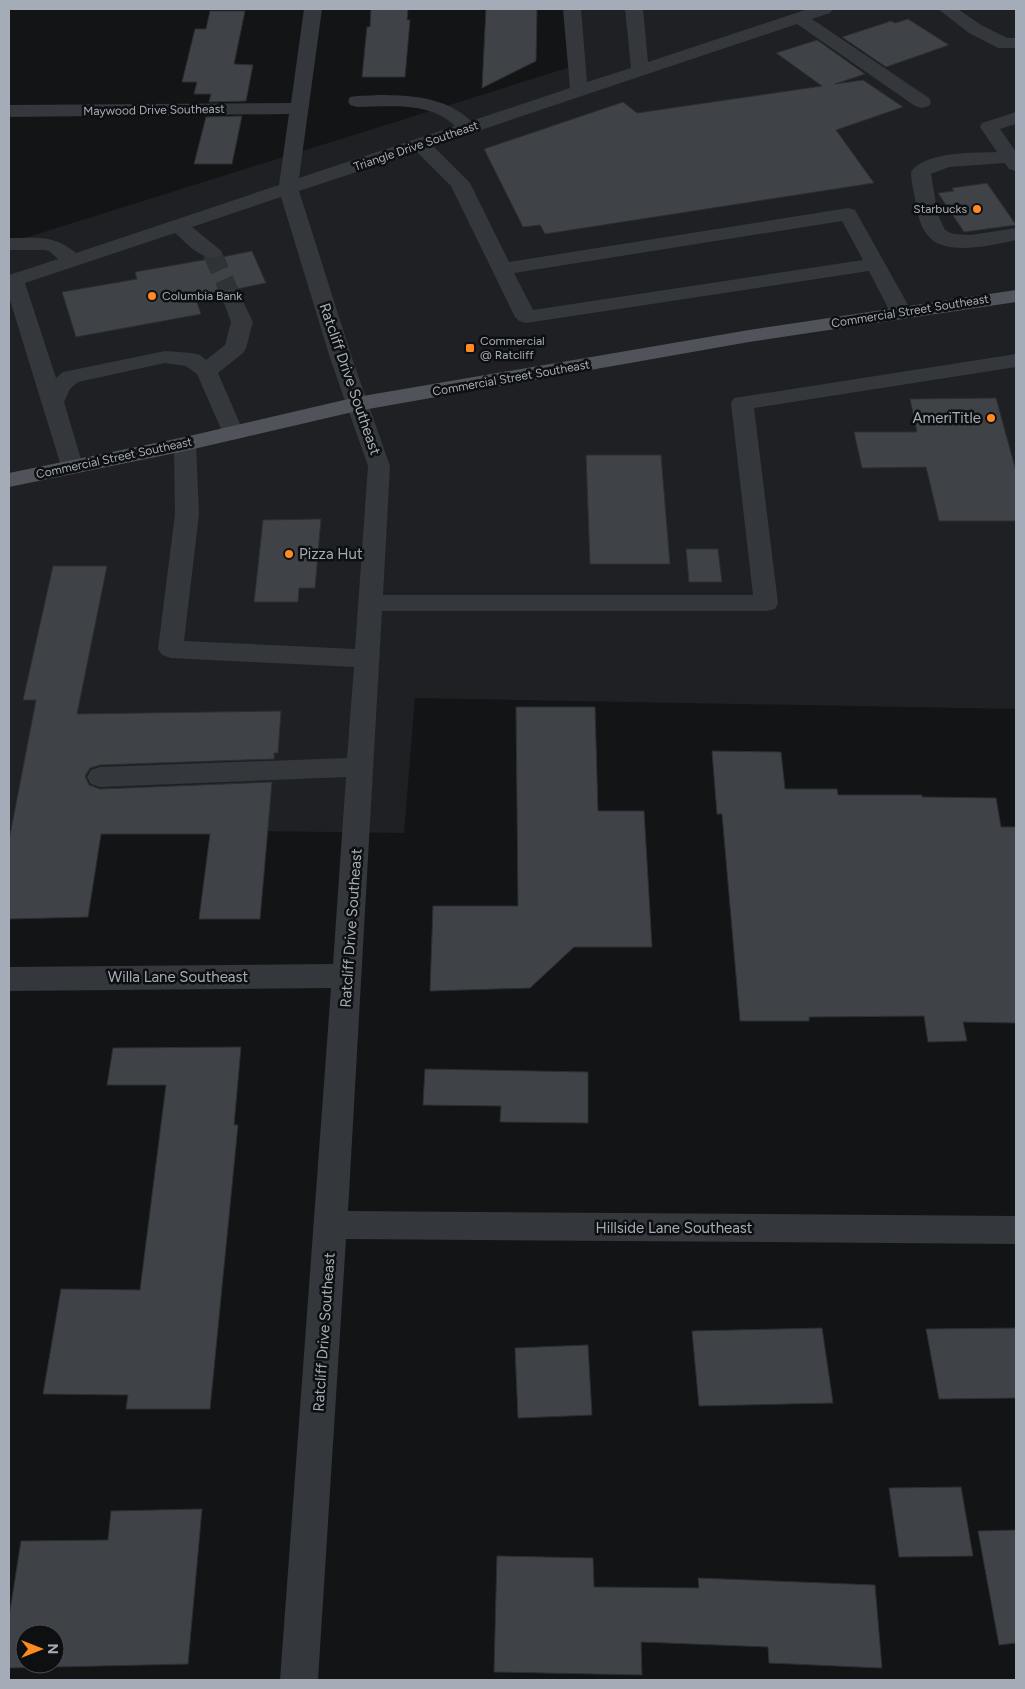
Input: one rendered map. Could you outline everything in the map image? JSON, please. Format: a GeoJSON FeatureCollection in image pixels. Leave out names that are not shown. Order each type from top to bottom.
{"type":"FeatureCollection","features":[{"type":"Feature","properties":{"kind":"main road","name":"Commercial Street Southeast"},"geometry":{"type":"LineString","coordinates":[[9,480],[185,444],[357,404],[749,336],[1016,296]]}},
{"type":"Feature","properties":{"kind":"street"},"geometry":{"type":"LineString","coordinates":[[288,189],[313,9]]}},
{"type":"Feature","properties":{"kind":"street"},"geometry":{"type":"LineString","coordinates":[[572,9],[579,91]]}},
{"type":"Feature","properties":{"kind":"street"},"geometry":{"type":"LineString","coordinates":[[634,9],[640,70]]}},
{"type":"Feature","properties":{"kind":"street","name":"Triangle Drive Southeast"},"geometry":{"type":"LineString","coordinates":[[11,282],[824,9]]}},
{"type":"Feature","properties":{"kind":"street"},"geometry":{"type":"LineString","coordinates":[[947,9],[975,29],[1004,44],[1016,43]]}},
{"type":"Feature","properties":{"kind":"street"},"geometry":{"type":"LineString","coordinates":[[798,17],[922,102]]}},
{"type":"Feature","properties":{"kind":"street"},"geometry":{"type":"LineString","coordinates":[[357,101],[419,102],[435,105],[459,118],[468,129]]}},
{"type":"Feature","properties":{"kind":"street","name":"Maywood Drive Southeast"},"geometry":{"type":"LineString","coordinates":[[9,111],[299,108]]}},
{"type":"Feature","properties":{"kind":"street"},"geometry":{"type":"LineString","coordinates":[[1013,161],[989,127],[1016,118]]}},
{"type":"Feature","properties":{"kind":"street"},"geometry":{"type":"LineString","coordinates":[[420,144],[460,183],[526,317],[875,264]]}},
{"type":"Feature","properties":{"kind":"street"},"geometry":{"type":"LineString","coordinates":[[1013,161],[935,163],[921,172],[921,178],[932,227],[940,236],[953,241],[965,242],[1016,234]]}},
{"type":"Feature","properties":{"kind":"street","name":"Ratcliff Drive Southeast"},"geometry":{"type":"LineString","coordinates":[[288,189],[342,361],[379,466],[332,1225],[299,1680]]}},
{"type":"Feature","properties":{"kind":"street"},"geometry":{"type":"LineString","coordinates":[[502,269],[848,214],[901,312]]}},
{"type":"Feature","properties":{"kind":"street"},"geometry":{"type":"LineString","coordinates":[[178,226],[212,253]]}},
{"type":"Feature","properties":{"kind":"street"},"geometry":{"type":"LineString","coordinates":[[9,244],[44,244],[55,246],[73,261]]}},
{"type":"Feature","properties":{"kind":"street"},"geometry":{"type":"LineString","coordinates":[[11,282],[53,402],[72,466]]}},
{"type":"Feature","properties":{"kind":"street"},"geometry":{"type":"LineString","coordinates":[[206,371],[235,348],[242,322],[232,296]]}},
{"type":"Feature","properties":{"kind":"street"},"geometry":{"type":"LineString","coordinates":[[53,402],[60,386],[71,377],[165,357],[192,360],[206,371],[233,433]]}},
{"type":"Feature","properties":{"kind":"street"},"geometry":{"type":"LineString","coordinates":[[372,603],[766,603],[742,403],[1016,360]]}},
{"type":"Feature","properties":{"kind":"street"},"geometry":{"type":"LineString","coordinates":[[185,444],[187,514],[171,649],[368,659]]}},
{"type":"Feature","properties":{"kind":"street"},"geometry":{"type":"LineString","coordinates":[[100,777],[361,767]]}},
{"type":"Feature","properties":{"kind":"street","name":"Willa Lane Southeast"},"geometry":{"type":"LineString","coordinates":[[9,978],[348,976]]}},
{"type":"Feature","properties":{"kind":"street","name":"Hillside Lane Southeast"},"geometry":{"type":"LineString","coordinates":[[332,1225],[1016,1230]]}},
{"type":"Feature","properties":{"kind":"shaded area"},"geometry":{"type":"Polygon","coordinates":[[[575,9],[1016,9],[1016,709],[415,698],[404,833],[9,828],[9,243],[583,63],[575,9]]]}},
{"type":"Feature","properties":{"kind":"building"},"geometry":{"type":"Polygon","coordinates":[[[371,9],[408,9],[407,20],[410,20],[405,77],[362,77],[367,27],[370,27],[371,9]]]}},
{"type":"Feature","properties":{"kind":"building"},"geometry":{"type":"Polygon","coordinates":[[[486,9],[537,9],[536,61],[482,88],[486,9]]]}},
{"type":"Feature","properties":{"kind":"building"},"geometry":{"type":"Polygon","coordinates":[[[210,11],[245,11],[234,64],[253,65],[246,101],[209,102],[211,94],[194,94],[197,82],[182,82],[195,29],[206,29],[210,11]]]}},
{"type":"Feature","properties":{"kind":"building"},"geometry":{"type":"Polygon","coordinates":[[[908,19],[949,45],[886,67],[842,37],[891,21],[895,23],[908,19]]]}},
{"type":"Feature","properties":{"kind":"building"},"geometry":{"type":"Polygon","coordinates":[[[817,40],[865,74],[835,84],[863,80],[903,107],[836,130],[874,183],[545,234],[540,225],[523,227],[484,149],[623,102],[637,113],[822,86],[776,53],[817,40]]]}},
{"type":"Feature","properties":{"kind":"building"},"geometry":{"type":"Polygon","coordinates":[[[242,116],[232,164],[194,164],[206,117],[242,116]]]}},
{"type":"Feature","properties":{"kind":"building","name":"Starbucks"},"geometry":{"type":"Polygon","coordinates":[[[987,183],[1016,225],[964,232],[938,193],[954,191],[952,188],[987,183]]]}},
{"type":"Feature","properties":{"kind":"building"},"geometry":{"type":"Polygon","coordinates":[[[252,251],[266,283],[237,289],[230,287],[221,291],[195,296],[201,314],[76,337],[62,292],[137,279],[135,272],[209,259],[219,259],[252,251]]]}},
{"type":"Feature","properties":{"kind":"building"},"geometry":{"type":"Polygon","coordinates":[[[996,398],[1016,471],[1016,521],[939,521],[926,467],[862,468],[854,432],[917,432],[910,399],[996,398]]]}},
{"type":"Feature","properties":{"kind":"building"},"geometry":{"type":"Polygon","coordinates":[[[586,455],[661,455],[670,564],[590,564],[586,455]]]}},
{"type":"Feature","properties":{"kind":"building","name":"Pizza Hut"},"geometry":{"type":"Polygon","coordinates":[[[321,519],[315,588],[299,588],[298,602],[254,602],[263,520],[321,519]]]}},
{"type":"Feature","properties":{"kind":"building"},"geometry":{"type":"Polygon","coordinates":[[[686,549],[718,549],[722,582],[689,582],[686,549]]]}},
{"type":"Feature","properties":{"kind":"building"},"geometry":{"type":"Polygon","coordinates":[[[53,566],[107,566],[77,714],[281,711],[278,753],[274,753],[274,759],[100,765],[90,768],[85,776],[89,785],[100,789],[272,782],[260,919],[199,919],[210,834],[101,834],[88,917],[9,919],[9,840],[36,700],[23,700],[53,566]]]}},
{"type":"Feature","properties":{"kind":"building"},"geometry":{"type":"Polygon","coordinates":[[[516,707],[595,707],[598,811],[644,811],[652,947],[574,947],[530,988],[430,991],[433,906],[518,906],[516,707]]]}},
{"type":"Feature","properties":{"kind":"building"},"geometry":{"type":"Polygon","coordinates":[[[712,751],[781,752],[785,789],[837,789],[838,795],[922,795],[922,797],[996,798],[1001,827],[1016,827],[1016,1023],[963,1022],[967,1041],[928,1042],[924,1016],[809,1017],[809,1021],[740,1021],[722,814],[717,814],[712,751]]]}},
{"type":"Feature","properties":{"kind":"building"},"geometry":{"type":"Polygon","coordinates":[[[241,1047],[234,1125],[238,1125],[210,1409],[126,1409],[128,1395],[43,1394],[61,1289],[140,1290],[166,1085],[107,1085],[113,1048],[241,1047]]]}},
{"type":"Feature","properties":{"kind":"building"},"geometry":{"type":"Polygon","coordinates":[[[425,1069],[588,1072],[588,1123],[500,1122],[501,1106],[423,1105],[425,1069]]]}},
{"type":"Feature","properties":{"kind":"building"},"geometry":{"type":"Polygon","coordinates":[[[822,1328],[833,1403],[699,1406],[692,1331],[822,1328]]]}},
{"type":"Feature","properties":{"kind":"building"},"geometry":{"type":"Polygon","coordinates":[[[1016,1328],[1016,1398],[939,1399],[926,1329],[1016,1328]]]}},
{"type":"Feature","properties":{"kind":"building"},"geometry":{"type":"Polygon","coordinates":[[[588,1345],[592,1415],[518,1418],[515,1348],[588,1345]]]}},
{"type":"Feature","properties":{"kind":"building"},"geometry":{"type":"Polygon","coordinates":[[[961,1487],[973,1556],[899,1557],[889,1488],[961,1487]]]}},
{"type":"Feature","properties":{"kind":"building"},"geometry":{"type":"Polygon","coordinates":[[[202,1509],[188,1664],[65,1667],[65,1624],[15,1624],[15,1668],[9,1668],[9,1617],[21,1541],[108,1540],[111,1511],[202,1509]]]}},
{"type":"Feature","properties":{"kind":"building"},"geometry":{"type":"Polygon","coordinates":[[[1016,1530],[1016,1643],[999,1645],[978,1531],[1016,1530]]]}},
{"type":"Feature","properties":{"kind":"building"},"geometry":{"type":"Polygon","coordinates":[[[497,1556],[593,1558],[594,1587],[699,1588],[698,1578],[875,1585],[882,1668],[769,1663],[768,1647],[641,1642],[642,1675],[494,1672],[497,1556]]]}},
{"type":"Feature","properties":{"kind":"tunnel"},"geometry":{"type":"LineString","coordinates":[[212,253],[231,295]]}},
{"type":"Feature","properties":{"kind":"place","name":"Starbucks"},"geometry":{"type":"Point","coordinates":[977,209]}},
{"type":"Feature","properties":{"kind":"place","name":"Columbia Bank"},"geometry":{"type":"Point","coordinates":[152,296]}},
{"type":"Feature","properties":{"kind":"place","name":"Commercial @ Ratcliff"},"geometry":{"type":"Point","coordinates":[470,348]}},
{"type":"Feature","properties":{"kind":"place","name":"AmeriTitle"},"geometry":{"type":"Point","coordinates":[991,418]}},
{"type":"Feature","properties":{"kind":"place","name":"Pizza Hut"},"geometry":{"type":"Point","coordinates":[289,554]}}]}
